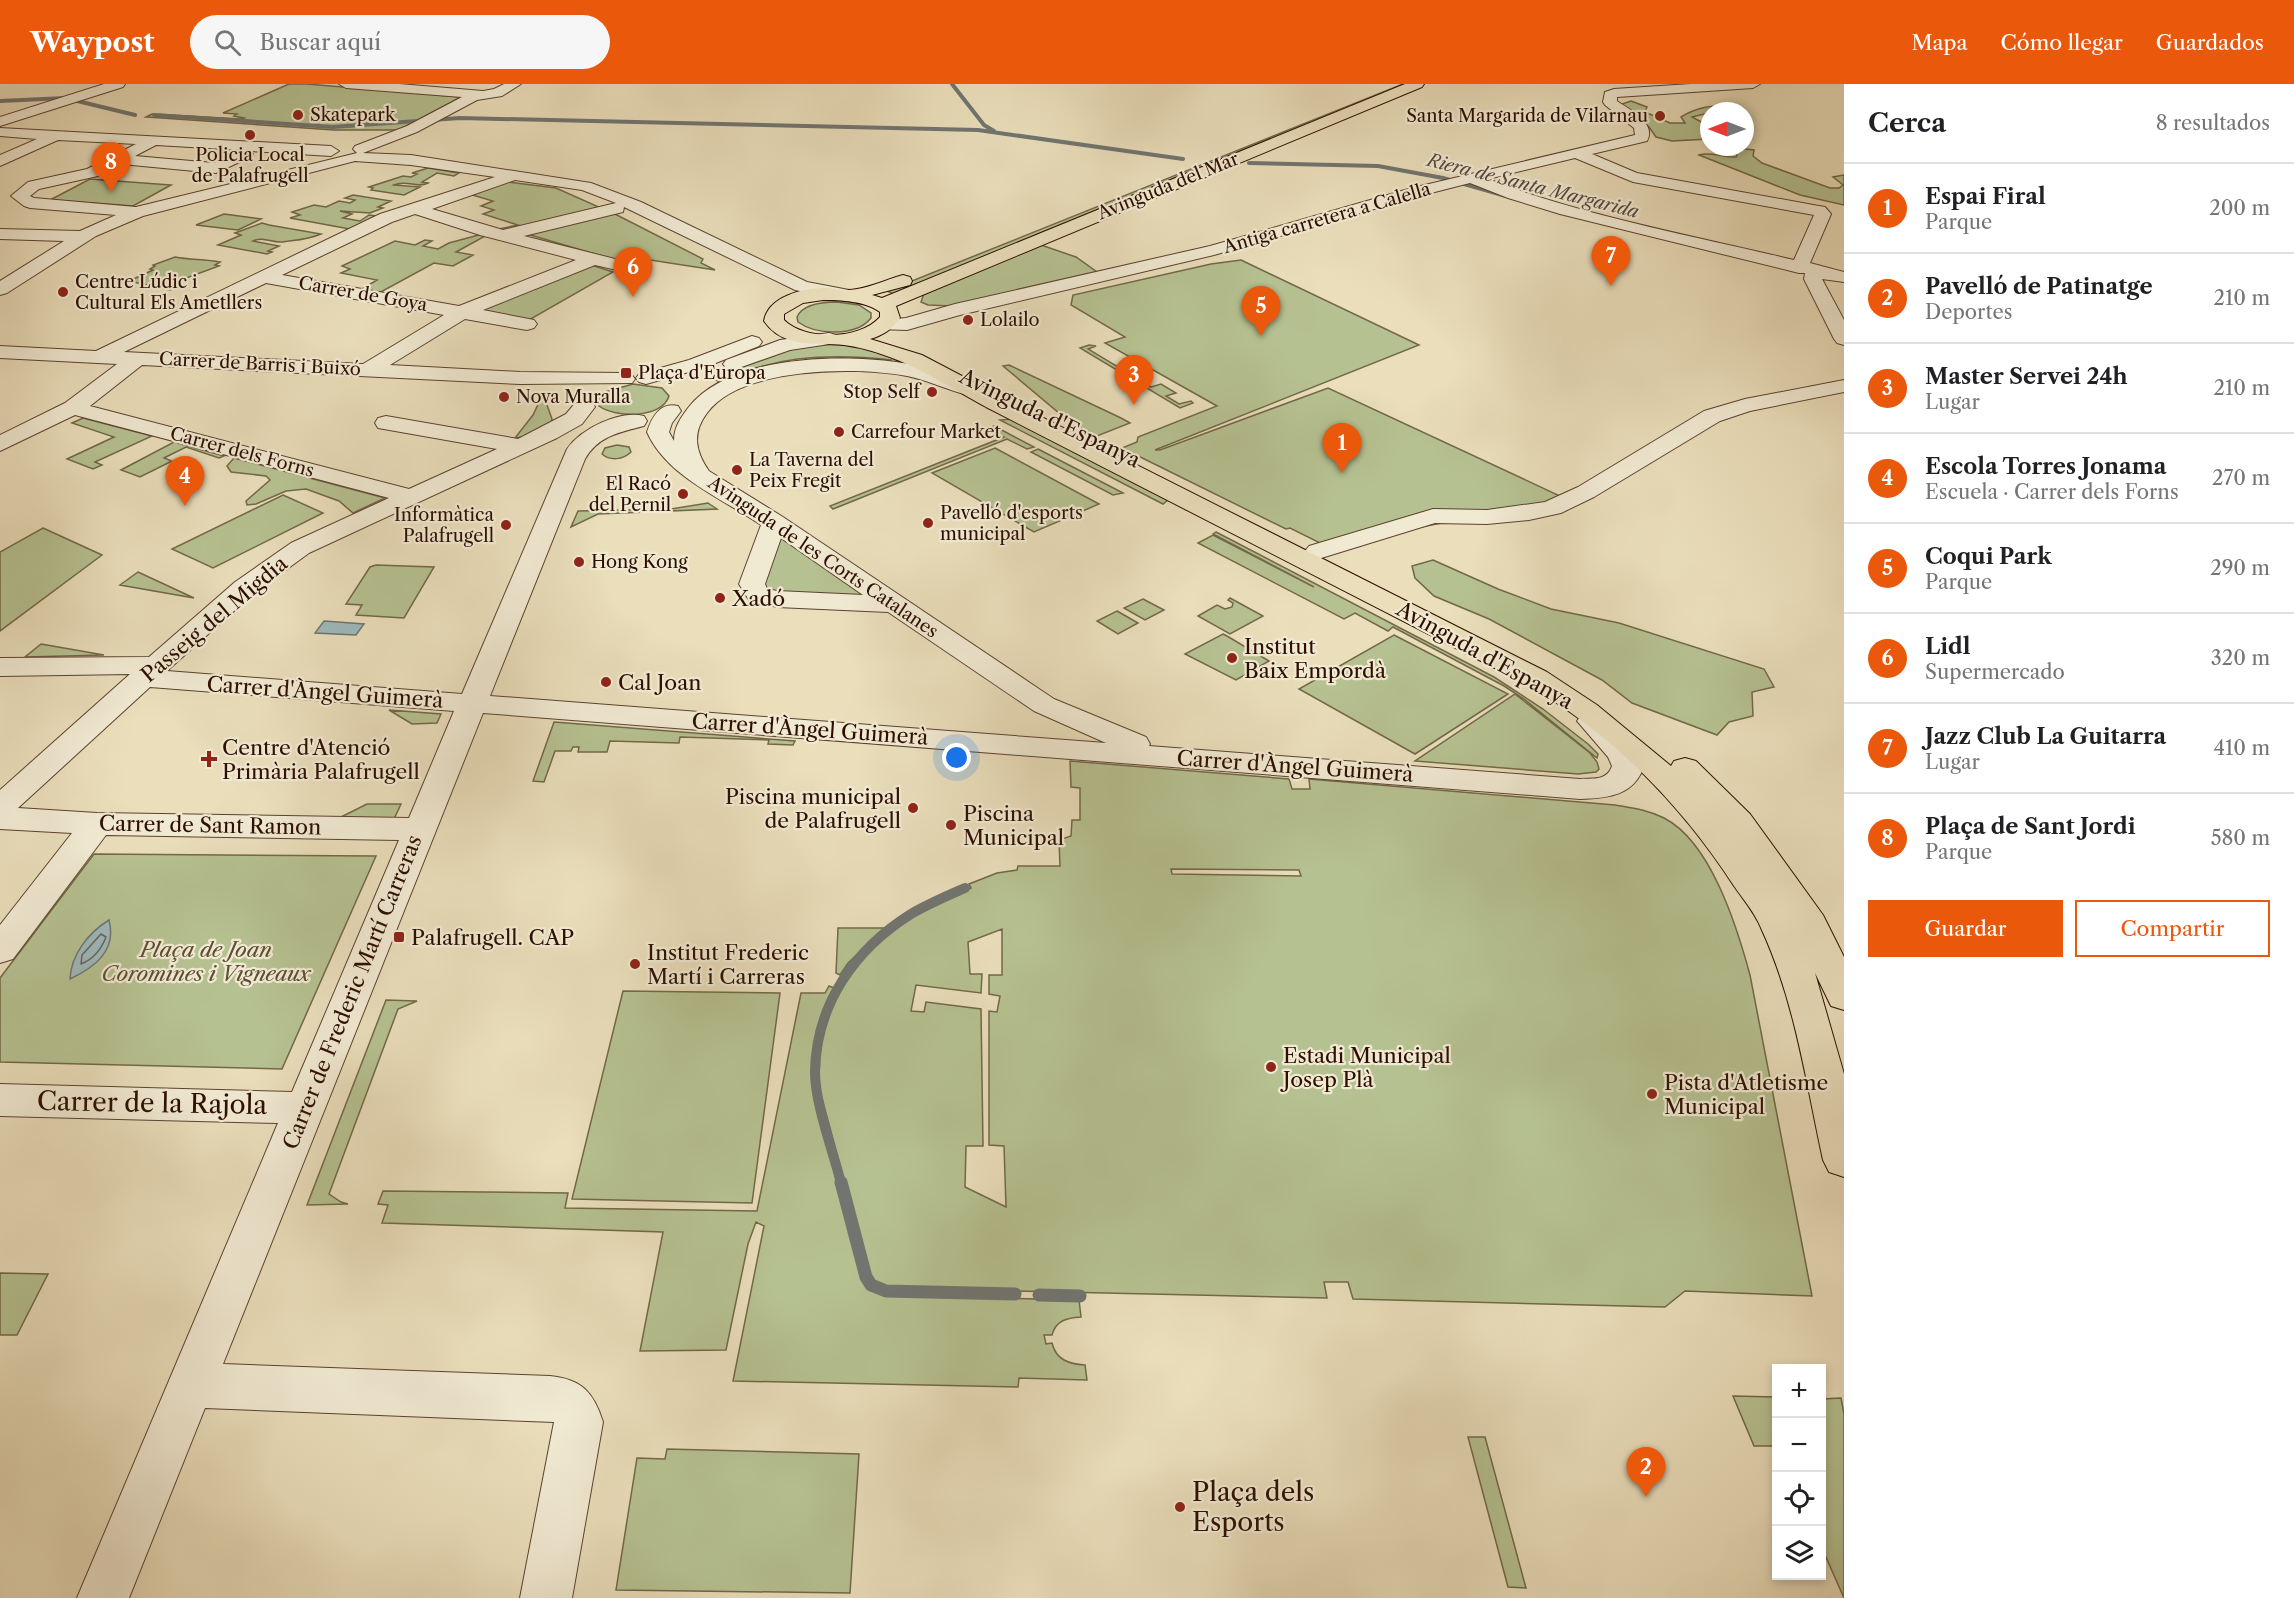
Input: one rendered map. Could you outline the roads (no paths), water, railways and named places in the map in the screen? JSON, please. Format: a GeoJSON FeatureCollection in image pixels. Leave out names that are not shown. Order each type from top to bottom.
{"type":"FeatureCollection","features":[{"type":"Feature","properties":{"kind":"main road","name":"Avinguda del Mar"},"geometry":{"type":"LineString","coordinates":[[771,304],[784,304],[801,298],[848,295],[899,283],[1392,84]]}},
{"type":"Feature","properties":{"kind":"main road","name":"Avinguda del Mar"},"geometry":{"type":"LineString","coordinates":[[836,339],[866,334],[889,320],[918,289],[1417,84]]}},
{"type":"Feature","properties":{"kind":"main road"},"geometry":{"type":"LineString","coordinates":[[848,295],[889,320]]}},
{"type":"Feature","properties":{"kind":"main road"},"geometry":{"type":"LineString","coordinates":[[771,304],[781,329],[794,335],[836,339]]}},
{"type":"Feature","properties":{"kind":"main road","name":"Avinguda d'Espanya"},"geometry":{"type":"LineString","coordinates":[[889,320],[904,345],[919,354],[1548,666],[1619,713],[1687,770],[1739,822],[1811,924],[1844,996]]}},
{"type":"Feature","properties":{"kind":"main road","name":"Avinguda d'Espanya"},"geometry":{"type":"LineString","coordinates":[[836,339],[901,354],[945,375],[1460,638],[1555,689],[1603,724],[1645,759],[1695,809],[1720,839],[1778,926],[1810,1017],[1844,1160]]}},
{"type":"Feature","properties":{"kind":"street"},"geometry":{"type":"LineString","coordinates":[[0,122],[69,95],[118,84]]}},
{"type":"Feature","properties":{"kind":"street"},"geometry":{"type":"LineString","coordinates":[[346,84],[478,95]]}},
{"type":"Feature","properties":{"kind":"street"},"geometry":{"type":"LineString","coordinates":[[0,289],[99,227],[144,210],[356,153],[432,121],[478,95],[514,84]]}},
{"type":"Feature","properties":{"kind":"street","name":"Antiga carretera a Calella"},"geometry":{"type":"LineString","coordinates":[[889,320],[955,310],[1214,250],[1444,184],[1642,138],[1643,130],[1640,125],[1610,102],[1610,95],[1635,90],[1753,84]]}},
{"type":"Feature","properties":{"kind":"street"},"geometry":{"type":"LineString","coordinates":[[0,132],[356,153],[516,176]]}},
{"type":"Feature","properties":{"kind":"street"},"geometry":{"type":"LineString","coordinates":[[0,161],[7,153],[58,135]]}},
{"type":"Feature","properties":{"kind":"street"},"geometry":{"type":"LineString","coordinates":[[1,192],[24,192],[49,181],[88,174],[155,140]]}},
{"type":"Feature","properties":{"kind":"street"},"geometry":{"type":"LineString","coordinates":[[167,164],[208,143]]}},
{"type":"Feature","properties":{"kind":"street"},"geometry":{"type":"LineString","coordinates":[[7,153],[45,156]]}},
{"type":"Feature","properties":{"kind":"street"},"geometry":{"type":"LineString","coordinates":[[89,158],[214,168],[222,167],[245,154]]}},
{"type":"Feature","properties":{"kind":"street"},"geometry":{"type":"LineString","coordinates":[[1578,154],[1633,177],[1818,211],[1823,214],[1807,269],[1844,339]]}},
{"type":"Feature","properties":{"kind":"street"},"geometry":{"type":"LineString","coordinates":[[548,173],[755,277],[771,304]]}},
{"type":"Feature","properties":{"kind":"street"},"geometry":{"type":"LineString","coordinates":[[99,356],[386,218],[516,176],[548,173],[601,190],[793,282],[817,290],[848,295]]}},
{"type":"Feature","properties":{"kind":"street"},"geometry":{"type":"LineString","coordinates":[[1468,179],[1566,210],[1844,277]]}},
{"type":"Feature","properties":{"kind":"street"},"geometry":{"type":"LineString","coordinates":[[24,192],[30,203],[144,210]]}},
{"type":"Feature","properties":{"kind":"street"},"geometry":{"type":"LineString","coordinates":[[504,235],[617,208]]}},
{"type":"Feature","properties":{"kind":"street"},"geometry":{"type":"LineString","coordinates":[[417,209],[621,266]]}},
{"type":"Feature","properties":{"kind":"street"},"geometry":{"type":"LineString","coordinates":[[0,234],[84,236]]}},
{"type":"Feature","properties":{"kind":"street"},"geometry":{"type":"LineString","coordinates":[[368,370],[464,311],[594,259]]}},
{"type":"Feature","properties":{"kind":"street","name":"Carrer de Goya"},"geometry":{"type":"LineString","coordinates":[[262,277],[527,324]]}},
{"type":"Feature","properties":{"kind":"street","name":"Passeig del Migdia"},"geometry":{"type":"LineString","coordinates":[[0,807],[244,588],[300,548],[521,446],[574,419],[583,403],[598,386],[696,364],[755,340],[769,332],[771,304]]}},
{"type":"Feature","properties":{"kind":"street","name":"Antiga carretera a Calella"},"geometry":{"type":"LineString","coordinates":[[889,320],[955,310]]}},
{"type":"Feature","properties":{"kind":"street"},"geometry":{"type":"LineString","coordinates":[[583,403],[590,414],[602,418],[636,421],[681,396],[704,376],[772,349],[802,342],[836,339]]}},
{"type":"Feature","properties":{"kind":"street","name":"Carrer de Barris i Buixó"},"geometry":{"type":"LineString","coordinates":[[0,352],[520,378],[635,378]]}},
{"type":"Feature","properties":{"kind":"street"},"geometry":{"type":"LineString","coordinates":[[0,365],[30,353]]}},
{"type":"Feature","properties":{"kind":"street"},"geometry":{"type":"LineString","coordinates":[[0,444],[73,408],[138,358]]}},
{"type":"Feature","properties":{"kind":"street","name":"Avinguda d'Espanya"},"geometry":{"type":"LineString","coordinates":[[681,396],[726,387],[773,372],[799,367],[847,364],[919,372],[973,391]]}},
{"type":"Feature","properties":{"kind":"street","name":"Carrer de Barris i Buixó"},"geometry":{"type":"LineString","coordinates":[[520,378],[565,386],[583,403]]}},
{"type":"Feature","properties":{"kind":"street"},"geometry":{"type":"LineString","coordinates":[[635,378],[665,381],[681,396]]}},
{"type":"Feature","properties":{"kind":"street"},"geometry":{"type":"LineString","coordinates":[[1318,551],[1432,516],[1487,517],[1552,508],[1577,498],[1674,441],[1702,421],[1730,409],[1844,386]]}},
{"type":"Feature","properties":{"kind":"street","name":"Avinguda d'Espanya"},"geometry":{"type":"LineString","coordinates":[[702,476],[690,464],[685,431],[691,417],[706,399],[726,387]]}},
{"type":"Feature","properties":{"kind":"street","name":"Avinguda de les Corts Catalanes"},"geometry":{"type":"LineString","coordinates":[[681,396],[661,422],[658,432],[680,463],[774,522],[1044,705],[1134,744],[1222,761]]}},
{"type":"Feature","properties":{"kind":"street","name":"Carrer dels Forns"},"geometry":{"type":"LineString","coordinates":[[73,408],[410,496]]}},
{"type":"Feature","properties":{"kind":"street","name":"Carrer de Frederic Martí Carreras"},"geometry":{"type":"LineString","coordinates":[[102,1598],[579,447],[584,440],[597,432],[636,421]]}},
{"type":"Feature","properties":{"kind":"street"},"geometry":{"type":"LineString","coordinates":[[386,423],[521,446]]}},
{"type":"Feature","properties":{"kind":"street"},"geometry":{"type":"LineString","coordinates":[[774,522],[752,584],[760,597],[895,604]]}},
{"type":"Feature","properties":{"kind":"street","name":"Carrer d'Àngel Guimerà"},"geometry":{"type":"LineString","coordinates":[[0,667],[150,672],[472,704],[1580,789],[1611,786],[1618,783],[1624,777],[1628,766],[1621,753],[1592,720],[1538,680]]}},
{"type":"Feature","properties":{"kind":"street"},"geometry":{"type":"LineString","coordinates":[[982,742],[1006,739],[1021,729],[1025,719],[1025,704],[1017,686]]}},
{"type":"Feature","properties":{"kind":"street","name":"Carrer de Sant Ramon"},"geometry":{"type":"LineString","coordinates":[[0,818],[97,824],[420,829]]}},
{"type":"Feature","properties":{"kind":"street"},"geometry":{"type":"LineString","coordinates":[[0,950],[97,824]]}},
{"type":"Feature","properties":{"kind":"street","name":"Carrer de la Rajola"},"geometry":{"type":"LineString","coordinates":[[0,1100],[304,1108]]}},
{"type":"Feature","properties":{"kind":"street"},"geometry":{"type":"LineString","coordinates":[[190,1385],[550,1399],[569,1403],[576,1412],[579,1422],[546,1598]]}},
{"type":"Feature","properties":{"kind":"water"},"geometry":{"type":"Polygon","coordinates":[[[324,621],[364,624],[356,635],[315,633],[324,621]]]}},
{"type":"Feature","properties":{"kind":"water"},"geometry":{"type":"Polygon","coordinates":[[[109,920],[110,941],[102,957],[88,969],[70,979],[74,961],[82,945],[94,931],[109,920]]]}},
{"type":"Feature","properties":{"kind":"waterway"},"geometry":{"type":"LineString","coordinates":[[952,84],[984,125],[994,131]]}},
{"type":"Feature","properties":{"kind":"waterway"},"geometry":{"type":"LineString","coordinates":[[0,101],[65,98],[135,115]]}},
{"type":"Feature","properties":{"kind":"waterway"},"geometry":{"type":"LineString","coordinates":[[154,115],[333,127],[460,118],[978,130],[1183,159]]}},
{"type":"Feature","properties":{"kind":"waterway","name":"Riera de Santa Margarida"},"geometry":{"type":"LineString","coordinates":[[1249,163],[1378,166],[1443,178],[1506,196]]}},
{"type":"Feature","properties":{"kind":"waterway"},"geometry":{"type":"LineString","coordinates":[[841,1183],[821,1113],[815,1072],[817,1047],[831,1001],[856,961],[891,928],[917,910],[965,888]]}},
{"type":"Feature","properties":{"kind":"waterway"},"geometry":{"type":"LineString","coordinates":[[841,1182],[866,1277],[871,1285],[886,1291],[1015,1294]]}},
{"type":"Feature","properties":{"kind":"waterway"},"geometry":{"type":"LineString","coordinates":[[1039,1295],[1080,1296]]}},
{"type":"Feature","properties":{"kind":"place","name":"Skatepark"},"geometry":{"type":"Point","coordinates":[298,115]}},
{"type":"Feature","properties":{"kind":"place","name":"Santa Margarida de Vilarnau"},"geometry":{"type":"Point","coordinates":[1660,116]}},
{"type":"Feature","properties":{"kind":"place","name":"Policia Local de Palafrugell"},"geometry":{"type":"Point","coordinates":[250,135]}},
{"type":"Feature","properties":{"kind":"place","name":"Plaça de Sant Jordi"},"geometry":{"type":"Point","coordinates":[111,192]}},
{"type":"Feature","properties":{"kind":"place","name":"Jazz Club La Guitarra"},"geometry":{"type":"Point","coordinates":[1611,286]}},
{"type":"Feature","properties":{"kind":"place","name":"Centre Lúdic i Cultural Els Ametllers"},"geometry":{"type":"Point","coordinates":[63,292]}},
{"type":"Feature","properties":{"kind":"place","name":"Lidl"},"geometry":{"type":"Point","coordinates":[633,297]}},
{"type":"Feature","properties":{"kind":"place","name":"Lolailo"},"geometry":{"type":"Point","coordinates":[968,320]}},
{"type":"Feature","properties":{"kind":"place","name":"Coqui Park"},"geometry":{"type":"Point","coordinates":[1261,336]}},
{"type":"Feature","properties":{"kind":"place","name":"Plaça d'Europa"},"geometry":{"type":"Point","coordinates":[626,373]}},
{"type":"Feature","properties":{"kind":"place","name":"Stop Self"},"geometry":{"type":"Point","coordinates":[932,392]}},
{"type":"Feature","properties":{"kind":"place","name":"Nova Muralla"},"geometry":{"type":"Point","coordinates":[504,397]}},
{"type":"Feature","properties":{"kind":"place","name":"Master Servei 24h"},"geometry":{"type":"Point","coordinates":[1134,405]}},
{"type":"Feature","properties":{"kind":"place","name":"Carrefour Market"},"geometry":{"type":"Point","coordinates":[839,432]}},
{"type":"Feature","properties":{"kind":"place","name":"La Taverna del Peix Fregit"},"geometry":{"type":"Point","coordinates":[737,470]}},
{"type":"Feature","properties":{"kind":"place","name":"Espai Firal"},"geometry":{"type":"Point","coordinates":[1342,473]}},
{"type":"Feature","properties":{"kind":"place","name":"El Racó del Pernil"},"geometry":{"type":"Point","coordinates":[683,494]}},
{"type":"Feature","properties":{"kind":"place","name":"Escola Torres Jonama"},"geometry":{"type":"Point","coordinates":[185,506]}},
{"type":"Feature","properties":{"kind":"place","name":"Pavelló d'esports municipal"},"geometry":{"type":"Point","coordinates":[928,523]}},
{"type":"Feature","properties":{"kind":"place","name":"Informàtica Palafrugell"},"geometry":{"type":"Point","coordinates":[506,525]}},
{"type":"Feature","properties":{"kind":"place","name":"Hong Kong"},"geometry":{"type":"Point","coordinates":[579,562]}},
{"type":"Feature","properties":{"kind":"place","name":"Xadó"},"geometry":{"type":"Point","coordinates":[720,598]}},
{"type":"Feature","properties":{"kind":"place","name":"Institut Baix Empordà"},"geometry":{"type":"Point","coordinates":[1232,658]}},
{"type":"Feature","properties":{"kind":"place","name":"Cal Joan"},"geometry":{"type":"Point","coordinates":[606,682]}},
{"type":"Feature","properties":{"kind":"place","name":"Centre d'Atenció Primària Palafrugell"},"geometry":{"type":"Point","coordinates":[209,759]}},
{"type":"Feature","properties":{"kind":"place","name":"Piscina municipal de Palafrugell"},"geometry":{"type":"Point","coordinates":[913,808]}},
{"type":"Feature","properties":{"kind":"place","name":"Piscina Municipal"},"geometry":{"type":"Point","coordinates":[951,825]}},
{"type":"Feature","properties":{"kind":"place","name":"Palafrugell. CAP"},"geometry":{"type":"Point","coordinates":[399,937]}},
{"type":"Feature","properties":{"kind":"place","name":"Institut Frederic Martí i Carreras"},"geometry":{"type":"Point","coordinates":[635,964]}},
{"type":"Feature","properties":{"kind":"place","name":"Estadi Municipal Josep Plà"},"geometry":{"type":"Point","coordinates":[1271,1067]}},
{"type":"Feature","properties":{"kind":"place","name":"Pista d'Atletisme Municipal"},"geometry":{"type":"Point","coordinates":[1652,1094]}},
{"type":"Feature","properties":{"kind":"place","name":"Pavelló de Patinatge"},"geometry":{"type":"Point","coordinates":[1646,1497]}},
{"type":"Feature","properties":{"kind":"place","name":"Plaça dels Esports"},"geometry":{"type":"Point","coordinates":[1180,1507]}},
{"type":"Feature","properties":{"kind":"park label","name":"Plaça de Joan Coromines i Vigneaux"},"geometry":{"type":"Point","coordinates":[206,961]}}]}
